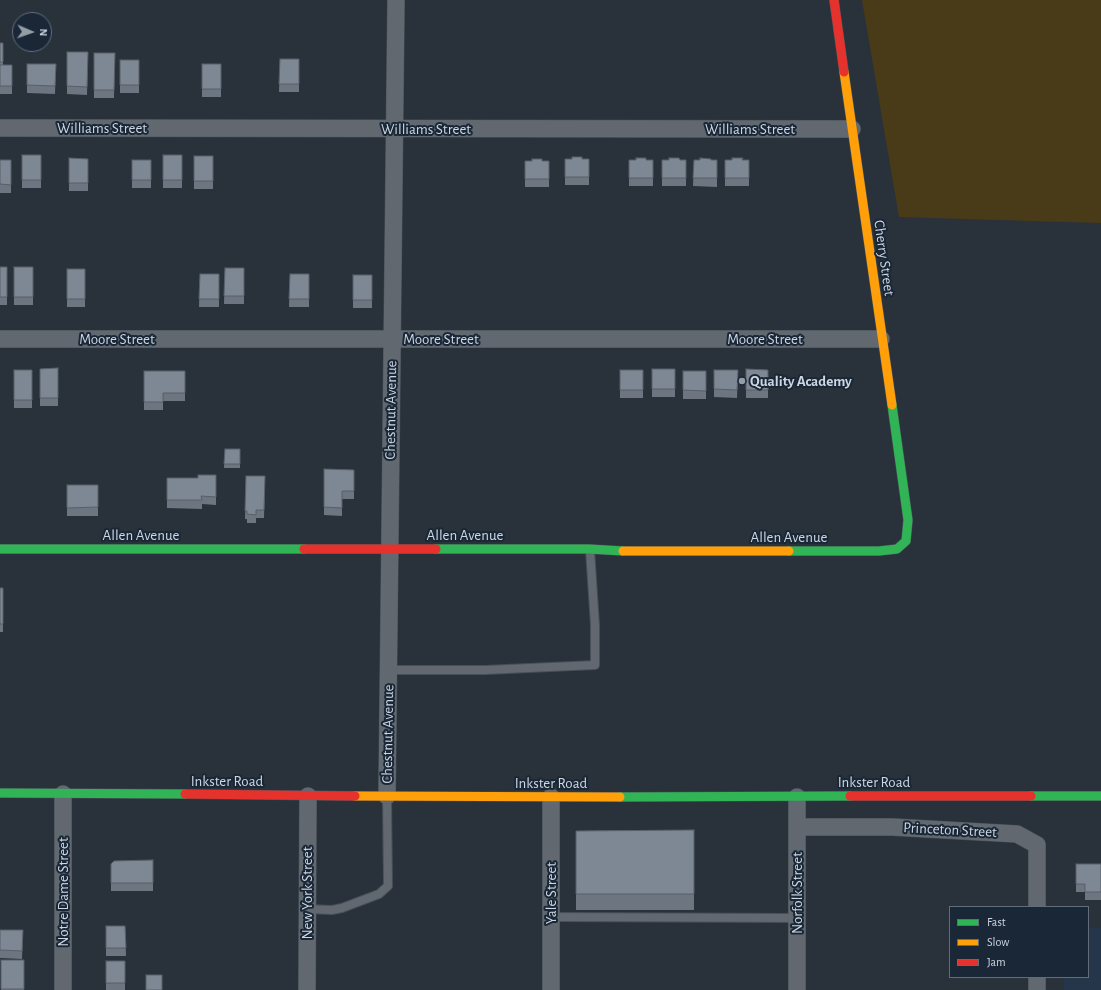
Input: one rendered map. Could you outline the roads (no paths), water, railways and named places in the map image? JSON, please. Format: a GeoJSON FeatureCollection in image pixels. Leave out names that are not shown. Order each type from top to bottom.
{"type":"FeatureCollection","features":[{"type":"Feature","properties":{"kind":"street","name":"Chestnut Avenue"},"geometry":{"type":"LineString","coordinates":[[387,796],[396,0]]}},
{"type":"Feature","properties":{"kind":"street","name":"Cherry Street"},"geometry":{"type":"LineString","coordinates":[[834,0],[881,339],[908,520]]}},
{"type":"Feature","properties":{"kind":"street","name":"Williams Street"},"geometry":{"type":"LineString","coordinates":[[0,128],[852,129]]}},
{"type":"Feature","properties":{"kind":"street","name":"Moore Street"},"geometry":{"type":"LineString","coordinates":[[0,338],[881,339]]}},
{"type":"Feature","properties":{"kind":"street","name":"Allen Avenue"},"geometry":{"type":"LineString","coordinates":[[0,549],[590,549],[631,551],[879,551],[897,549],[906,541],[908,520]]}},
{"type":"Feature","properties":{"kind":"street","name":"Inkster Road"},"geometry":{"type":"LineString","coordinates":[[0,793],[551,797],[1101,796]]}},
{"type":"Feature","properties":{"kind":"street","name":"Notre Dame Street"},"geometry":{"type":"LineString","coordinates":[[62,990],[63,794]]}},
{"type":"Feature","properties":{"kind":"street","name":"New York Street"},"geometry":{"type":"LineString","coordinates":[[307,990],[308,796]]}},
{"type":"Feature","properties":{"kind":"street","name":"Yale Street"},"geometry":{"type":"LineString","coordinates":[[550,990],[551,797]]}},
{"type":"Feature","properties":{"kind":"street","name":"Norfolk Street"},"geometry":{"type":"LineString","coordinates":[[797,797],[797,990]]}},
{"type":"Feature","properties":{"kind":"street","name":"Princeton Street"},"geometry":{"type":"LineString","coordinates":[[798,827],[892,827],[1017,834],[1037,845],[1037,906]]}},
{"type":"Feature","properties":{"kind":"street"},"geometry":{"type":"LineString","coordinates":[[1037,978],[1037,990]]}},
{"type":"Feature","properties":{"kind":"lane"},"geometry":{"type":"LineString","coordinates":[[389,670],[485,670],[595,665],[595,625],[590,549]]}},
{"type":"Feature","properties":{"kind":"lane"},"geometry":{"type":"LineString","coordinates":[[307,909],[332,910],[342,908],[379,894],[388,886],[387,796]]}},
{"type":"Feature","properties":{"kind":"lane"},"geometry":{"type":"LineString","coordinates":[[551,917],[797,918]]}},
{"type":"Feature","properties":{"kind":"place","name":"Quality Academy"},"geometry":{"type":"Point","coordinates":[742,381]}}]}
